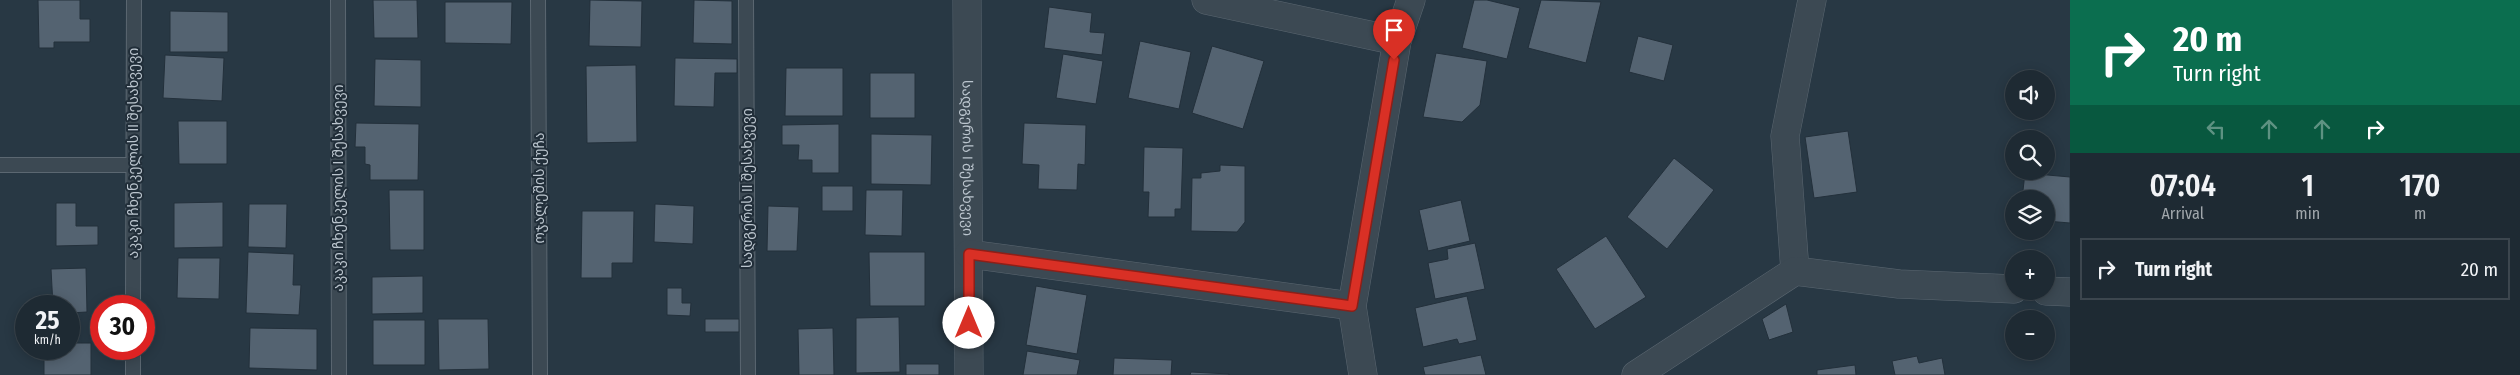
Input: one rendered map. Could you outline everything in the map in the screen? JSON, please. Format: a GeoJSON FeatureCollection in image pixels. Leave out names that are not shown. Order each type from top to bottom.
{"type":"FeatureCollection","features":[{"type":"Feature","properties":{"kind":"street","name":"სადგერის I შესახვევი"},"geometry":{"type":"LineString","coordinates":[[967,0],[969,375]]}},
{"type":"Feature","properties":{"kind":"street"},"geometry":{"type":"LineString","coordinates":[[1206,0],[1397,41]]}},
{"type":"Feature","properties":{"kind":"street"},"geometry":{"type":"LineString","coordinates":[[1362,375],[1352,306],[1397,41],[1411,0]]}},
{"type":"Feature","properties":{"kind":"street"},"geometry":{"type":"LineString","coordinates":[[1795,272],[1785,136],[1812,0]]}},
{"type":"Feature","properties":{"kind":"street"},"geometry":{"type":"LineString","coordinates":[[969,254],[1352,306]]}},
{"type":"Feature","properties":{"kind":"street"},"geometry":{"type":"LineString","coordinates":[[1636,375],[1795,272],[1899,284],[2005,289]]}},
{"type":"Feature","properties":{"kind":"street"},"geometry":{"type":"LineString","coordinates":[[2055,291],[2070,292]]}},
{"type":"Feature","properties":{"kind":"lane","name":"აკაკი ჩხენკელის II შესახვევი"},"geometry":{"type":"LineString","coordinates":[[133,295],[134,0]]}},
{"type":"Feature","properties":{"kind":"lane","name":"აკაკი ჩხენკელის I შესახვევი"},"geometry":{"type":"LineString","coordinates":[[338,0],[339,375]]}},
{"type":"Feature","properties":{"kind":"lane","name":"ოჯალეშის ქუჩა"},"geometry":{"type":"LineString","coordinates":[[538,0],[540,375]]}},
{"type":"Feature","properties":{"kind":"lane","name":"სადგერის II შესახვევი"},"geometry":{"type":"LineString","coordinates":[[746,0],[748,375]]}},
{"type":"Feature","properties":{"kind":"lane"},"geometry":{"type":"LineString","coordinates":[[0,165],[133,166]]}},
{"type":"Feature","properties":{"kind":"lane"},"geometry":{"type":"LineString","coordinates":[[132,375],[133,360]]}},
{"type":"Feature","properties":{"kind":"building"},"geometry":{"type":"Polygon","coordinates":[[[38,0],[80,0],[80,19],[90,19],[90,42],[54,42],[54,48],[39,48],[38,0]]]}},
{"type":"Feature","properties":{"kind":"building"},"geometry":{"type":"Polygon","coordinates":[[[373,0],[417,0],[418,38],[374,38],[373,0]]]}},
{"type":"Feature","properties":{"kind":"building"},"geometry":{"type":"Polygon","coordinates":[[[590,0],[642,1],[641,47],[589,46],[590,0]]]}},
{"type":"Feature","properties":{"kind":"building"},"geometry":{"type":"Polygon","coordinates":[[[694,0],[732,1],[732,44],[693,43],[694,0]]]}},
{"type":"Feature","properties":{"kind":"building"},"geometry":{"type":"Polygon","coordinates":[[[1474,0],[1487,0],[1520,8],[1507,59],[1462,48],[1474,0]]]}},
{"type":"Feature","properties":{"kind":"building"},"geometry":{"type":"Polygon","coordinates":[[[1541,0],[1601,2],[1586,63],[1528,48],[1541,0]]]}},
{"type":"Feature","properties":{"kind":"building"},"geometry":{"type":"Polygon","coordinates":[[[445,2],[512,2],[511,44],[445,43],[445,2]]]}},
{"type":"Feature","properties":{"kind":"building"},"geometry":{"type":"Polygon","coordinates":[[[1049,7],[1092,13],[1090,32],[1105,33],[1102,55],[1044,48],[1049,7]]]}},
{"type":"Feature","properties":{"kind":"building"},"geometry":{"type":"Polygon","coordinates":[[[170,11],[228,12],[228,52],[170,52],[170,11]]]}},
{"type":"Feature","properties":{"kind":"building"},"geometry":{"type":"Polygon","coordinates":[[[1638,36],[1673,45],[1664,81],[1629,72],[1638,36]]]}},
{"type":"Feature","properties":{"kind":"building"},"geometry":{"type":"Polygon","coordinates":[[[1140,41],[1191,52],[1179,109],[1128,98],[1140,41]]]}},
{"type":"Feature","properties":{"kind":"building"},"geometry":{"type":"Polygon","coordinates":[[[1212,46],[1264,61],[1243,129],[1192,113],[1212,46]]]}},
{"type":"Feature","properties":{"kind":"building"},"geometry":{"type":"Polygon","coordinates":[[[1436,53],[1487,61],[1480,105],[1462,122],[1423,117],[1436,53]]]}},
{"type":"Feature","properties":{"kind":"building"},"geometry":{"type":"Polygon","coordinates":[[[1063,54],[1103,61],[1096,104],[1056,98],[1063,54]]]}},
{"type":"Feature","properties":{"kind":"building"},"geometry":{"type":"Polygon","coordinates":[[[165,55],[224,58],[222,101],[163,98],[165,55]]]}},
{"type":"Feature","properties":{"kind":"building"},"geometry":{"type":"Polygon","coordinates":[[[675,58],[737,59],[737,73],[715,73],[714,107],[674,106],[675,58]]]}},
{"type":"Feature","properties":{"kind":"building"},"geometry":{"type":"Polygon","coordinates":[[[375,59],[421,60],[421,107],[374,106],[375,59]]]}},
{"type":"Feature","properties":{"kind":"building"},"geometry":{"type":"Polygon","coordinates":[[[636,65],[637,142],[587,143],[586,66],[636,65]]]}},
{"type":"Feature","properties":{"kind":"building"},"geometry":{"type":"Polygon","coordinates":[[[786,68],[843,68],[843,116],[785,116],[786,68]]]}},
{"type":"Feature","properties":{"kind":"building"},"geometry":{"type":"Polygon","coordinates":[[[870,73],[915,73],[915,118],[870,118],[870,73]]]}},
{"type":"Feature","properties":{"kind":"building"},"geometry":{"type":"Polygon","coordinates":[[[178,121],[227,121],[227,164],[179,164],[178,121]]]}},
{"type":"Feature","properties":{"kind":"building"},"geometry":{"type":"Polygon","coordinates":[[[356,123],[419,124],[418,180],[370,180],[370,165],[365,164],[365,147],[355,147],[356,123]]]}},
{"type":"Feature","properties":{"kind":"building"},"geometry":{"type":"Polygon","coordinates":[[[1024,123],[1086,125],[1085,165],[1078,164],[1077,190],[1038,189],[1039,165],[1022,164],[1024,123]]]}},
{"type":"Feature","properties":{"kind":"building"},"geometry":{"type":"Polygon","coordinates":[[[839,124],[839,173],[812,173],[812,160],[798,160],[799,145],[782,145],[782,125],[839,124]]]}},
{"type":"Feature","properties":{"kind":"building"},"geometry":{"type":"Polygon","coordinates":[[[1848,131],[1857,192],[1814,198],[1805,137],[1848,131]]]}},
{"type":"Feature","properties":{"kind":"building"},"geometry":{"type":"Polygon","coordinates":[[[871,134],[932,135],[931,185],[871,184],[871,134]]]}},
{"type":"Feature","properties":{"kind":"building"},"geometry":{"type":"Polygon","coordinates":[[[1144,147],[1183,148],[1181,209],[1175,209],[1175,217],[1148,217],[1149,192],[1143,192],[1144,147]]]}},
{"type":"Feature","properties":{"kind":"building"},"geometry":{"type":"Polygon","coordinates":[[[1674,158],[1714,190],[1667,249],[1627,217],[1674,158]]]}},
{"type":"Feature","properties":{"kind":"building"},"geometry":{"type":"Polygon","coordinates":[[[1220,165],[1245,166],[1245,222],[1237,232],[1191,231],[1192,178],[1201,178],[1201,173],[1220,171],[1220,165]]]}},
{"type":"Feature","properties":{"kind":"building"},"geometry":{"type":"Polygon","coordinates":[[[2055,176],[2070,177],[2070,223],[2055,222],[2055,190],[2023,190],[2024,180],[2055,180],[2055,176]]]}},
{"type":"Feature","properties":{"kind":"building"},"geometry":{"type":"Polygon","coordinates":[[[822,186],[853,186],[853,211],[822,211],[822,186]]]}},
{"type":"Feature","properties":{"kind":"building"},"geometry":{"type":"Polygon","coordinates":[[[389,190],[424,190],[424,250],[390,250],[389,190]]]}},
{"type":"Feature","properties":{"kind":"building"},"geometry":{"type":"Polygon","coordinates":[[[866,190],[903,190],[902,236],[865,235],[866,190]]]}},
{"type":"Feature","properties":{"kind":"building"},"geometry":{"type":"Polygon","coordinates":[[[1461,200],[1470,241],[1428,251],[1419,210],[1461,200]]]}},
{"type":"Feature","properties":{"kind":"building"},"geometry":{"type":"Polygon","coordinates":[[[223,202],[223,247],[174,248],[174,203],[223,202]]]}},
{"type":"Feature","properties":{"kind":"building"},"geometry":{"type":"Polygon","coordinates":[[[56,203],[76,203],[76,226],[98,226],[98,245],[56,246],[56,203]]]}},
{"type":"Feature","properties":{"kind":"building"},"geometry":{"type":"Polygon","coordinates":[[[249,204],[287,204],[286,248],[248,247],[249,204]]]}},
{"type":"Feature","properties":{"kind":"building"},"geometry":{"type":"Polygon","coordinates":[[[655,204],[694,206],[693,244],[654,242],[655,204]]]}},
{"type":"Feature","properties":{"kind":"building"},"geometry":{"type":"Polygon","coordinates":[[[768,206],[799,207],[797,251],[767,251],[768,206]]]}},
{"type":"Feature","properties":{"kind":"building"},"geometry":{"type":"Polygon","coordinates":[[[582,211],[634,211],[633,263],[612,263],[612,278],[581,278],[582,211]]]}},
{"type":"Feature","properties":{"kind":"building"},"geometry":{"type":"Polygon","coordinates":[[[1606,236],[1646,297],[1595,329],[1556,269],[1606,236]]]}},
{"type":"Feature","properties":{"kind":"building"},"geometry":{"type":"Polygon","coordinates":[[[1475,243],[1485,289],[1435,299],[1428,263],[1448,259],[1447,249],[1475,243]]]}},
{"type":"Feature","properties":{"kind":"building"},"geometry":{"type":"Polygon","coordinates":[[[248,252],[294,254],[293,285],[301,285],[299,315],[246,313],[248,252]]]}},
{"type":"Feature","properties":{"kind":"building"},"geometry":{"type":"Polygon","coordinates":[[[869,252],[925,252],[925,306],[870,306],[869,252]]]}},
{"type":"Feature","properties":{"kind":"building"},"geometry":{"type":"Polygon","coordinates":[[[178,258],[220,258],[219,299],[177,298],[178,258]]]}},
{"type":"Feature","properties":{"kind":"building"},"geometry":{"type":"Polygon","coordinates":[[[86,268],[87,312],[80,312],[80,295],[52,295],[51,269],[86,268]]]}},
{"type":"Feature","properties":{"kind":"building"},"geometry":{"type":"Polygon","coordinates":[[[423,276],[423,313],[372,314],[372,277],[423,276]]]}},
{"type":"Feature","properties":{"kind":"building"},"geometry":{"type":"Polygon","coordinates":[[[1036,286],[1087,295],[1077,354],[1026,345],[1036,286]]]}},
{"type":"Feature","properties":{"kind":"building"},"geometry":{"type":"Polygon","coordinates":[[[667,288],[682,288],[682,303],[691,303],[690,316],[667,315],[667,288]]]}},
{"type":"Feature","properties":{"kind":"building"},"geometry":{"type":"Polygon","coordinates":[[[1467,296],[1477,340],[1459,344],[1457,339],[1423,347],[1415,308],[1467,296]]]}},
{"type":"Feature","properties":{"kind":"building"},"geometry":{"type":"Polygon","coordinates":[[[1786,304],[1793,332],[1769,340],[1762,319],[1786,304]]]}},
{"type":"Feature","properties":{"kind":"building"},"geometry":{"type":"Polygon","coordinates":[[[899,317],[900,372],[856,373],[856,318],[899,317]]]}},
{"type":"Feature","properties":{"kind":"building"},"geometry":{"type":"Polygon","coordinates":[[[438,319],[488,319],[489,369],[439,370],[438,319]]]}},
{"type":"Feature","properties":{"kind":"building"},"geometry":{"type":"Polygon","coordinates":[[[705,319],[739,319],[739,332],[705,332],[705,319]]]}},
{"type":"Feature","properties":{"kind":"building"},"geometry":{"type":"Polygon","coordinates":[[[373,320],[425,320],[425,365],[373,365],[373,320]]]}},
{"type":"Feature","properties":{"kind":"building"},"geometry":{"type":"Polygon","coordinates":[[[250,328],[317,329],[317,370],[249,368],[250,328]]]}},
{"type":"Feature","properties":{"kind":"building"},"geometry":{"type":"Polygon","coordinates":[[[833,328],[834,375],[799,375],[798,329],[833,328]]]}},
{"type":"Feature","properties":{"kind":"building"},"geometry":{"type":"Polygon","coordinates":[[[80,343],[90,343],[91,375],[44,375],[44,360],[80,360],[80,343]]]}},
{"type":"Feature","properties":{"kind":"building"},"geometry":{"type":"Polygon","coordinates":[[[1027,351],[1080,360],[1077,375],[1023,375],[1027,351]]]}},
{"type":"Feature","properties":{"kind":"building"},"geometry":{"type":"Polygon","coordinates":[[[1481,355],[1486,375],[1425,375],[1423,367],[1481,355]]]}},
{"type":"Feature","properties":{"kind":"building"},"geometry":{"type":"Polygon","coordinates":[[[1917,356],[1919,363],[1942,358],[1945,375],[1895,375],[1892,361],[1917,356]]]}},
{"type":"Feature","properties":{"kind":"building"},"geometry":{"type":"Polygon","coordinates":[[[1114,358],[1172,360],[1171,375],[1113,375],[1114,358]]]}},
{"type":"Feature","properties":{"kind":"building"},"geometry":{"type":"Polygon","coordinates":[[[906,364],[939,364],[939,375],[906,375],[906,364]]]}},
{"type":"Feature","properties":{"kind":"building"},"geometry":{"type":"Polygon","coordinates":[[[1855,365],[1856,375],[1817,375],[1817,370],[1855,365]]]}},
{"type":"Feature","properties":{"kind":"building"},"geometry":{"type":"Polygon","coordinates":[[[1191,372],[1229,374],[1229,375],[1190,375],[1191,372]]]}},
{"type":"Feature","properties":{"kind":"route"},"geometry":{"type":"LineString","coordinates":[[969,323],[969,254],[1352,306],[1394,60]]}}]}
